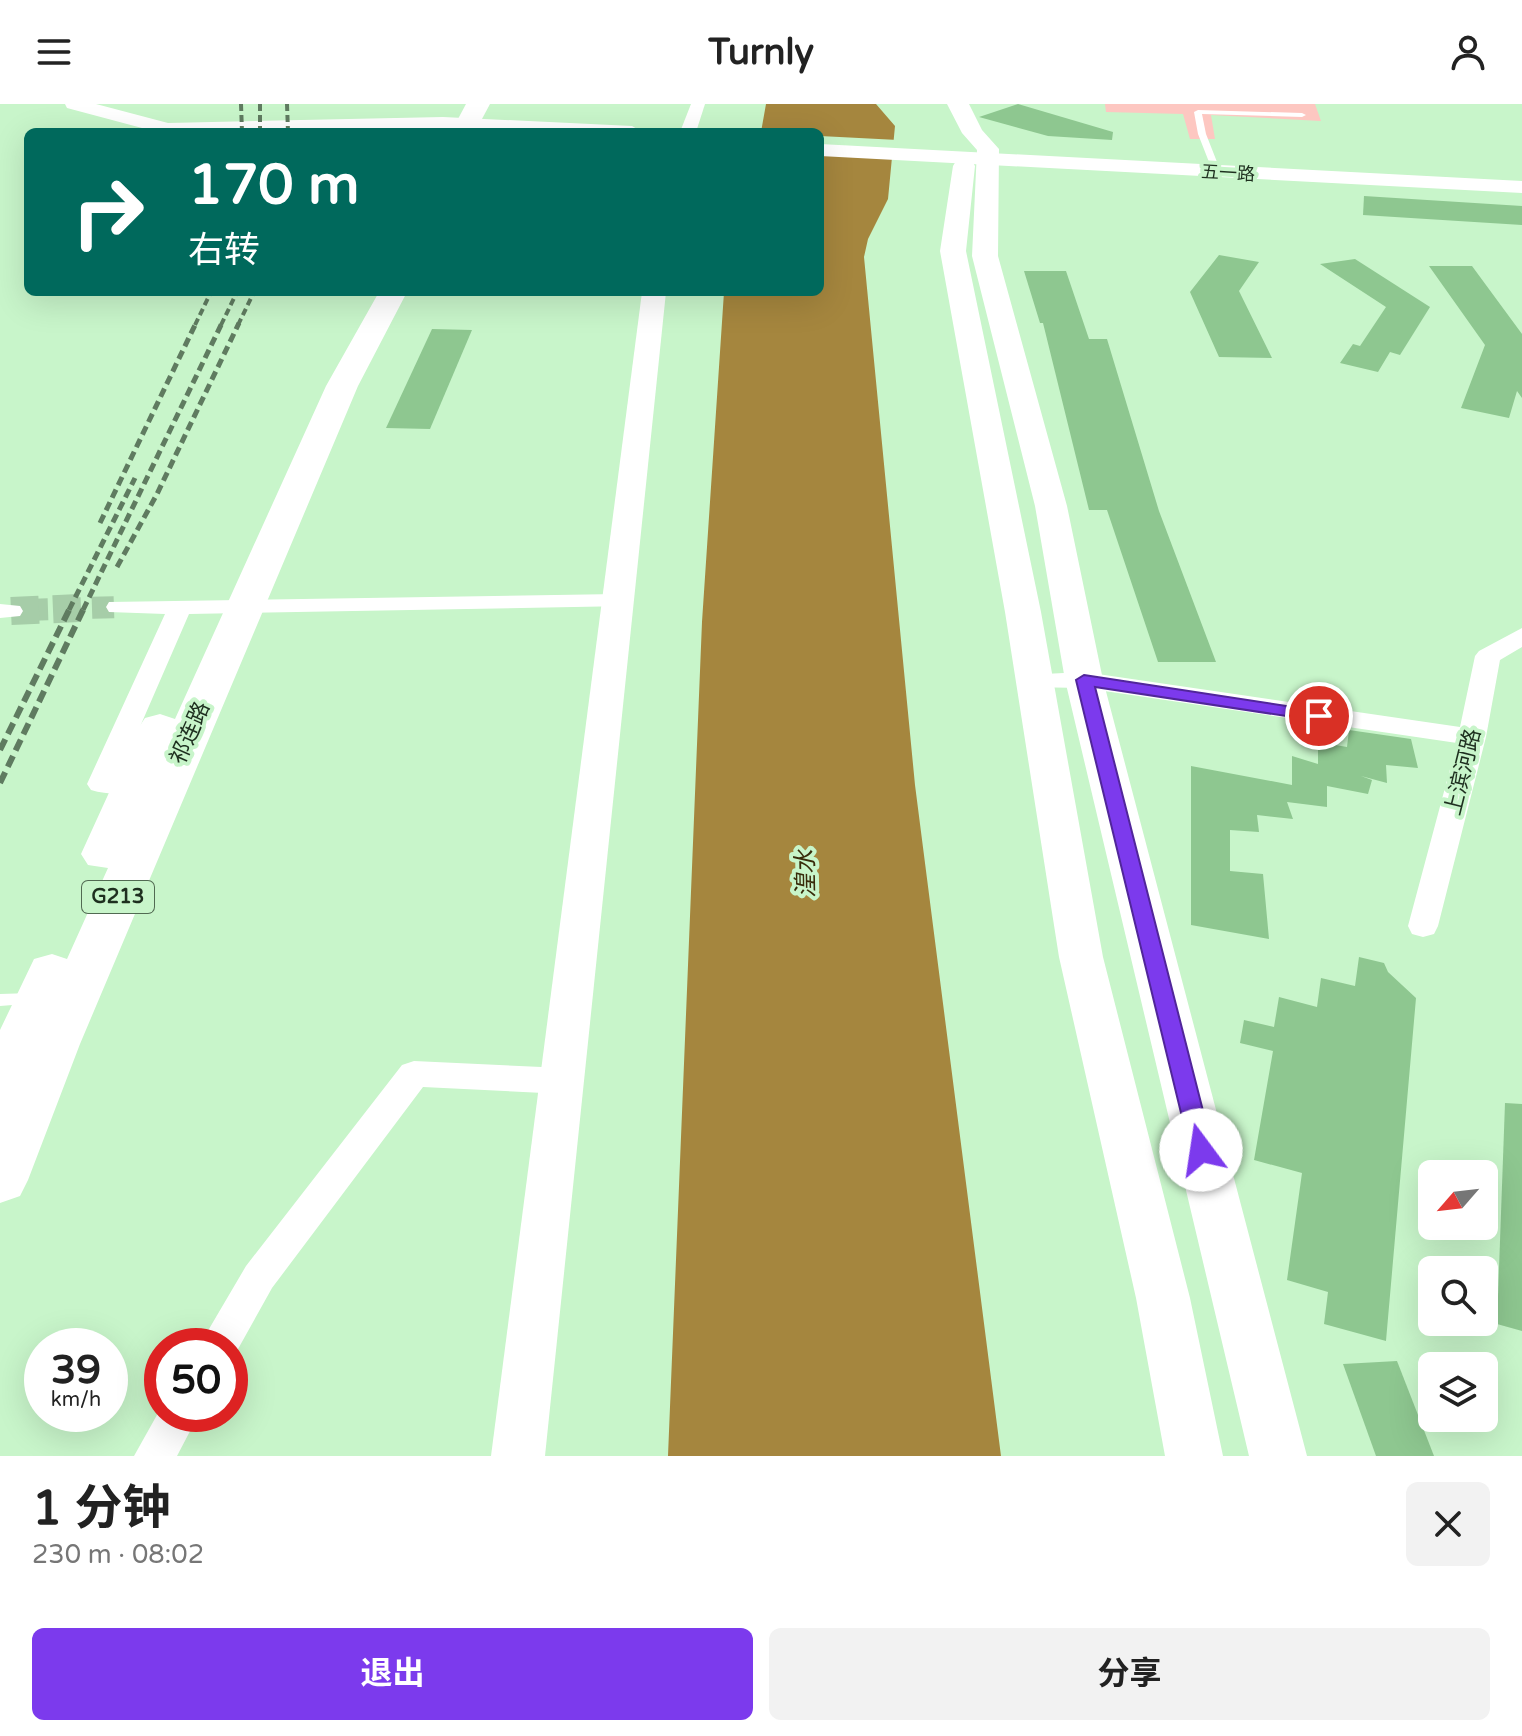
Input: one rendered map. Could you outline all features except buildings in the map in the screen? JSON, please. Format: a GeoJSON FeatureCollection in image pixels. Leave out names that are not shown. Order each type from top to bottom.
{"type":"FeatureCollection","features":[{"type":"Feature","properties":{"kind":"highway"},"geometry":{"type":"LineString","coordinates":[[473,126],[498,104]]}},
{"type":"Feature","properties":{"kind":"highway","name":"祁连路"},"geometry":{"type":"LineString","coordinates":[[260,541],[335,348],[366,296]]}},
{"type":"Feature","properties":{"kind":"highway","name":"祁连路"},"geometry":{"type":"LineString","coordinates":[[0,1180],[24,1043],[38,1000],[211,613],[260,541],[391,296]]}},
{"type":"Feature","properties":{"kind":"highway","name":"祁连路"},"geometry":{"type":"LineString","coordinates":[[38,1000],[211,613]]}},
{"type":"Feature","properties":{"kind":"highway","name":"祁连路"},"geometry":{"type":"LineString","coordinates":[[0,1088],[24,1043]]}},
{"type":"Feature","properties":{"kind":"main road"},"geometry":{"type":"LineString","coordinates":[[941,104],[963,153],[985,256],[1051,506],[1084,680],[1278,1456]]}},
{"type":"Feature","properties":{"kind":"main road"},"geometry":{"type":"LineString","coordinates":[[958,104],[973,133],[963,153],[953,251],[1081,957],[1163,1298],[1194,1456]]}},
{"type":"Feature","properties":{"kind":"street"},"geometry":{"type":"LineString","coordinates":[[51,104],[139,128]]}},
{"type":"Feature","properties":{"kind":"street"},"geometry":{"type":"LineString","coordinates":[[74,104],[164,128]]}},
{"type":"Feature","properties":{"kind":"street"},"geometry":{"type":"LineString","coordinates":[[689,128],[698,104]]}},
{"type":"Feature","properties":{"kind":"street"},"geometry":{"type":"LineString","coordinates":[[448,128],[473,126]]}},
{"type":"Feature","properties":{"kind":"street"},"geometry":{"type":"LineString","coordinates":[[270,128],[526,128]]}},
{"type":"Feature","properties":{"kind":"street"},"geometry":{"type":"LineString","coordinates":[[824,141],[963,153]]}},
{"type":"Feature","properties":{"kind":"street"},"geometry":{"type":"LineString","coordinates":[[824,150],[963,153]]}},
{"type":"Feature","properties":{"kind":"street","name":"五一路"},"geometry":{"type":"LineString","coordinates":[[963,153],[1213,162],[1522,180]]}},
{"type":"Feature","properties":{"kind":"street","name":"五一路"},"geometry":{"type":"LineString","coordinates":[[963,153],[1522,187]]}},
{"type":"Feature","properties":{"kind":"street"},"geometry":{"type":"LineString","coordinates":[[518,1456],[654,296]]}},
{"type":"Feature","properties":{"kind":"street"},"geometry":{"type":"LineString","coordinates":[[118,607],[211,613],[618,601]]}},
{"type":"Feature","properties":{"kind":"street","name":"上滨河路"},"geometry":{"type":"LineString","coordinates":[[1423,926],[1472,737],[1488,656],[1522,636]]}},
{"type":"Feature","properties":{"kind":"street"},"geometry":{"type":"LineString","coordinates":[[1033,681],[1084,680],[1472,737]]}},
{"type":"Feature","properties":{"kind":"street"},"geometry":{"type":"LineString","coordinates":[[229,1328],[259,1277],[414,1074],[564,1081]]}},
{"type":"Feature","properties":{"kind":"street"},"geometry":{"type":"LineString","coordinates":[[155,1456],[169,1432]]}},
{"type":"Feature","properties":{"kind":"lane"},"geometry":{"type":"LineString","coordinates":[[1213,162],[1202,134],[1198,112],[1302,115]]}},
{"type":"Feature","properties":{"kind":"shaded area"},"geometry":{"type":"Polygon","coordinates":[[[1105,104],[1315,104],[1321,121],[1211,115],[1215,139],[1190,139],[1183,114],[1106,112],[1105,104]]]}},
{"type":"Feature","properties":{"kind":"water","name":"湟水"},"geometry":{"type":"Polygon","coordinates":[[[766,104],[876,104],[895,126],[888,199],[868,239],[864,257],[915,785],[1001,1456],[668,1456],[702,622],[724,296],[824,296],[824,128],[762,128],[766,104]]]}},
{"type":"Feature","properties":{"kind":"pier"},"geometry":{"type":"Polygon","coordinates":[[[824,136],[898,140],[897,159],[824,155],[824,136]]]}},
{"type":"Feature","properties":{"kind":"tunnel"},"geometry":{"type":"LineString","coordinates":[[55,609],[118,607]]}},
{"type":"Feature","properties":{"kind":"tunnel"},"geometry":{"type":"LineString","coordinates":[[55,609],[79,608]]}},
{"type":"Feature","properties":{"kind":"tunnel"},"geometry":{"type":"LineString","coordinates":[[11,611],[55,609]]}},
{"type":"Feature","properties":{"kind":"tunnel"},"geometry":{"type":"LineString","coordinates":[[26,610],[55,609]]}},
{"type":"Feature","properties":{"kind":"railway"},"geometry":{"type":"LineString","coordinates":[[241,104],[242,128]]}},
{"type":"Feature","properties":{"kind":"railway"},"geometry":{"type":"LineString","coordinates":[[260,104],[260,128]]}},
{"type":"Feature","properties":{"kind":"railway"},"geometry":{"type":"LineString","coordinates":[[287,104],[288,128]]}},
{"type":"Feature","properties":{"kind":"railway"},"geometry":{"type":"LineString","coordinates":[[195,325],[209,296]]}},
{"type":"Feature","properties":{"kind":"railway"},"geometry":{"type":"LineString","coordinates":[[221,325],[235,296]]}},
{"type":"Feature","properties":{"kind":"railway"},"geometry":{"type":"LineString","coordinates":[[238,325],[252,296]]}},
{"type":"Feature","properties":{"kind":"railway"},"geometry":{"type":"LineString","coordinates":[[100,523],[196,323]]}},
{"type":"Feature","properties":{"kind":"railway"},"geometry":{"type":"LineString","coordinates":[[83,610],[222,323]]}},
{"type":"Feature","properties":{"kind":"railway"},"geometry":{"type":"LineString","coordinates":[[117,567],[157,494],[239,323]]}},
{"type":"Feature","properties":{"kind":"railway"},"geometry":{"type":"LineString","coordinates":[[70,608],[135,478]]}},
{"type":"Feature","properties":{"kind":"railway"},"geometry":{"type":"LineString","coordinates":[[0,750],[70,608]]}},
{"type":"Feature","properties":{"kind":"railway"},"geometry":{"type":"LineString","coordinates":[[0,783],[84,608]]}},
{"type":"Feature","properties":{"kind":"route"},"geometry":{"type":"LineString","coordinates":[[1201,1150],[1084,680],[1319,716]]}}]}
